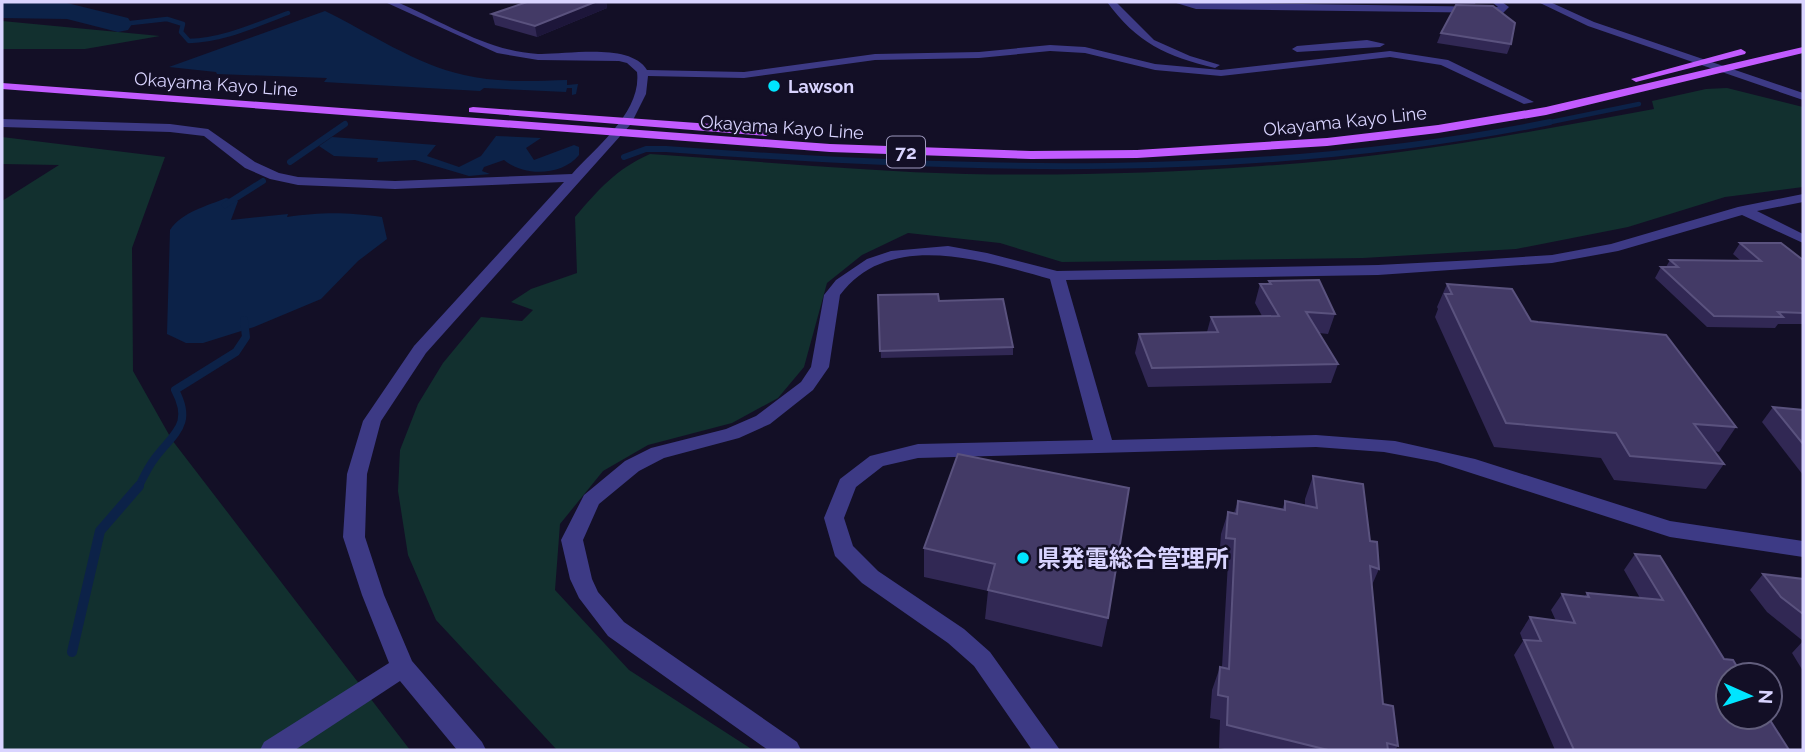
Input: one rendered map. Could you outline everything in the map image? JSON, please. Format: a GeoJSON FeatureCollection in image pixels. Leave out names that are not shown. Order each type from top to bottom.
{"type":"FeatureCollection","features":[{"type":"Feature","properties":{"kind":"main road","name":"Okayama Kayo Line"},"geometry":{"type":"LineString","coordinates":[[2,86],[621,127],[919,141],[1126,143],[1324,132],[1528,102],[1584,92],[1803,38]]}},
{"type":"Feature","properties":{"kind":"main road","name":"Okayama Kayo Line"},"geometry":{"type":"LineString","coordinates":[[2,76],[932,153],[1137,154],[1327,142],[1438,129],[1546,111],[1803,50]]}},
{"type":"Feature","properties":{"kind":"street"},"geometry":{"type":"LineString","coordinates":[[390,2],[512,54],[628,59],[639,66],[642,73],[641,91],[621,127],[420,350],[372,422],[357,474],[354,537],[373,594],[403,667],[473,750]]}},
{"type":"Feature","properties":{"kind":"street"},"geometry":{"type":"LineString","coordinates":[[1111,2],[1150,42],[1166,51],[1186,58],[1243,69]]}},
{"type":"Feature","properties":{"kind":"street"},"geometry":{"type":"LineString","coordinates":[[1178,2],[1196,6],[1503,10],[1504,7],[1496,2]]}},
{"type":"Feature","properties":{"kind":"street"},"geometry":{"type":"LineString","coordinates":[[1543,2],[1591,24],[1803,97]]}},
{"type":"Feature","properties":{"kind":"street"},"geometry":{"type":"LineString","coordinates":[[1297,50],[1367,43],[1417,51],[1528,102]]}},
{"type":"Feature","properties":{"kind":"street"},"geometry":{"type":"LineString","coordinates":[[642,73],[744,75],[875,57],[979,55],[1050,48],[1085,50],[1191,72],[1221,73],[1372,54],[1444,62]]}},
{"type":"Feature","properties":{"kind":"street"},"geometry":{"type":"LineString","coordinates":[[2,123],[144,126],[208,133],[250,165],[275,176],[312,182],[395,185],[573,178]]}},
{"type":"Feature","properties":{"kind":"street"},"geometry":{"type":"LineString","coordinates":[[788,750],[616,629],[590,598],[574,560],[572,540],[591,500],[632,466],[658,453],[732,434],[763,420],[788,404],[807,386],[820,367],[832,295],[841,283],[872,261],[901,254],[948,250],[987,257],[1057,276],[1378,270],[1539,260],[1613,248],[1743,210],[1803,198]]}},
{"type":"Feature","properties":{"kind":"street"},"geometry":{"type":"LineString","coordinates":[[1743,210],[1803,239]]}},
{"type":"Feature","properties":{"kind":"street"},"geometry":{"type":"LineString","coordinates":[[1057,276],[1104,446]]}},
{"type":"Feature","properties":{"kind":"street"},"geometry":{"type":"LineString","coordinates":[[1047,750],[982,659],[956,636],[855,564],[843,550],[834,518],[847,484],[861,471],[895,455],[918,451],[1363,443],[1405,449],[1474,466],[1652,524],[1706,536],[1803,549]]}},
{"type":"Feature","properties":{"kind":"street"},"geometry":{"type":"LineString","coordinates":[[273,750],[403,667]]}},
{"type":"Feature","properties":{"kind":"green space"},"geometry":{"type":"Polygon","coordinates":[[[2,21],[160,36],[85,49],[2,49],[2,21]]]}},
{"type":"Feature","properties":{"kind":"green space"},"geometry":{"type":"Polygon","coordinates":[[[1727,88],[1803,107],[1803,187],[1725,197],[1628,227],[1516,249],[1363,258],[1062,262],[1000,243],[908,233],[862,255],[827,283],[804,367],[778,398],[732,423],[648,445],[603,471],[560,524],[555,590],[629,670],[753,750],[557,750],[436,620],[408,555],[398,491],[400,450],[418,404],[443,363],[481,317],[522,321],[533,310],[511,302],[531,289],[577,273],[575,217],[609,181],[650,154],[966,174],[1077,174],[1225,168],[1361,157],[1459,144],[1654,109],[1652,101],[1706,89],[1727,88]]]}},
{"type":"Feature","properties":{"kind":"green space"},"geometry":{"type":"Polygon","coordinates":[[[2,137],[165,157],[132,248],[133,371],[172,440],[410,750],[2,750],[2,201],[59,165],[2,164],[2,137]]]}},
{"type":"Feature","properties":{"kind":"water"},"geometry":{"type":"Polygon","coordinates":[[[325,11],[411,56],[446,70],[477,78],[567,80],[567,85],[578,84],[576,94],[572,95],[572,88],[567,88],[566,92],[484,88],[480,91],[324,82],[327,78],[217,74],[169,67],[325,11]]]}},
{"type":"Feature","properties":{"kind":"water"},"geometry":{"type":"Polygon","coordinates":[[[496,136],[541,138],[526,148],[534,160],[574,145],[579,147],[579,155],[563,167],[543,172],[512,166],[504,160],[484,167],[482,171],[490,174],[469,176],[415,160],[377,162],[378,158],[334,156],[319,146],[332,137],[436,145],[427,156],[459,167],[481,156],[496,136]]]}},
{"type":"Feature","properties":{"kind":"water"},"geometry":{"type":"Polygon","coordinates":[[[226,198],[238,201],[231,220],[288,214],[287,217],[334,213],[382,217],[387,239],[358,261],[321,299],[254,327],[203,343],[186,343],[167,334],[170,230],[188,214],[226,198]]]}},
{"type":"Feature","properties":{"kind":"building"},"geometry":{"type":"Polygon","coordinates":[[[527,2],[595,2],[535,26],[492,14],[527,2]]]}},
{"type":"Feature","properties":{"kind":"building"},"geometry":{"type":"Polygon","coordinates":[[[1456,5],[1493,6],[1515,23],[1511,44],[1441,33],[1456,5]]]}},
{"type":"Feature","properties":{"kind":"building"},"geometry":{"type":"Polygon","coordinates":[[[1740,243],[1781,243],[1803,260],[1803,313],[1778,312],[1783,317],[1714,316],[1661,267],[1678,267],[1670,260],[1761,261],[1740,243]]]}},
{"type":"Feature","properties":{"kind":"building"},"geometry":{"type":"Polygon","coordinates":[[[1319,280],[1335,314],[1306,312],[1338,364],[1152,368],[1139,334],[1218,332],[1211,317],[1279,316],[1260,284],[1271,284],[1269,281],[1319,280]]]}},
{"type":"Feature","properties":{"kind":"building"},"geometry":{"type":"Polygon","coordinates":[[[1447,284],[1512,289],[1531,321],[1666,335],[1736,427],[1694,424],[1724,464],[1630,456],[1616,433],[1506,423],[1445,294],[1452,294],[1447,284]]]}},
{"type":"Feature","properties":{"kind":"building"},"geometry":{"type":"Polygon","coordinates":[[[938,294],[939,301],[1003,299],[1013,347],[880,351],[878,295],[938,294]]]}},
{"type":"Feature","properties":{"kind":"building"},"geometry":{"type":"Polygon","coordinates":[[[1773,407],[1803,410],[1803,444],[1773,407]]]}},
{"type":"Feature","properties":{"kind":"building","name":"県発電総合管理所"},"geometry":{"type":"Polygon","coordinates":[[[958,454],[1129,488],[1108,618],[988,590],[995,564],[924,548],[958,454]]]}},
{"type":"Feature","properties":{"kind":"building"},"geometry":{"type":"Polygon","coordinates":[[[1313,476],[1363,484],[1370,541],[1377,542],[1379,569],[1370,566],[1383,704],[1393,706],[1398,746],[1387,743],[1388,750],[1328,750],[1227,725],[1228,697],[1218,695],[1220,667],[1229,669],[1235,539],[1226,538],[1228,512],[1237,514],[1238,501],[1285,510],[1285,501],[1317,508],[1313,476]]]}},
{"type":"Feature","properties":{"kind":"building"},"geometry":{"type":"Polygon","coordinates":[[[1635,554],[1660,556],[1724,659],[1734,661],[1714,661],[1714,731],[1777,731],[1789,750],[1574,750],[1524,640],[1541,641],[1530,617],[1575,623],[1562,594],[1589,597],[1587,593],[1663,600],[1635,554]]]}},
{"type":"Feature","properties":{"kind":"building"},"geometry":{"type":"Polygon","coordinates":[[[1763,574],[1803,579],[1803,614],[1781,597],[1763,574]]]}},
{"type":"Feature","properties":{"kind":"waterway"},"geometry":{"type":"LineString","coordinates":[[2,10],[67,11],[118,24]]}},
{"type":"Feature","properties":{"kind":"waterway"},"geometry":{"type":"LineString","coordinates":[[131,23],[167,19],[183,24],[181,32],[189,41],[227,35],[288,13]]}},
{"type":"Feature","properties":{"kind":"waterway"},"geometry":{"type":"LineString","coordinates":[[1541,124],[1639,104]]}},
{"type":"Feature","properties":{"kind":"waterway"},"geometry":{"type":"LineString","coordinates":[[624,157],[646,149],[666,149],[776,157],[998,166],[1220,162],[1330,154],[1441,141],[1550,122]]}},
{"type":"Feature","properties":{"kind":"waterway"},"geometry":{"type":"LineString","coordinates":[[290,162],[345,124]]}},
{"type":"Feature","properties":{"kind":"waterway"},"geometry":{"type":"LineString","coordinates":[[225,205],[263,181]]}},
{"type":"Feature","properties":{"kind":"waterway"},"geometry":{"type":"LineString","coordinates":[[138,488],[152,461],[175,434],[182,420],[180,402],[175,390],[236,352],[246,337],[244,320]]}},
{"type":"Feature","properties":{"kind":"waterway"},"geometry":{"type":"LineString","coordinates":[[72,652],[100,531],[139,486]]}},
{"type":"Feature","properties":{"kind":"place","name":"Lawson"},"geometry":{"type":"Point","coordinates":[774,86]}},
{"type":"Feature","properties":{"kind":"place","name":"県発電総合管理所"},"geometry":{"type":"Point","coordinates":[1023,558]}}]}
